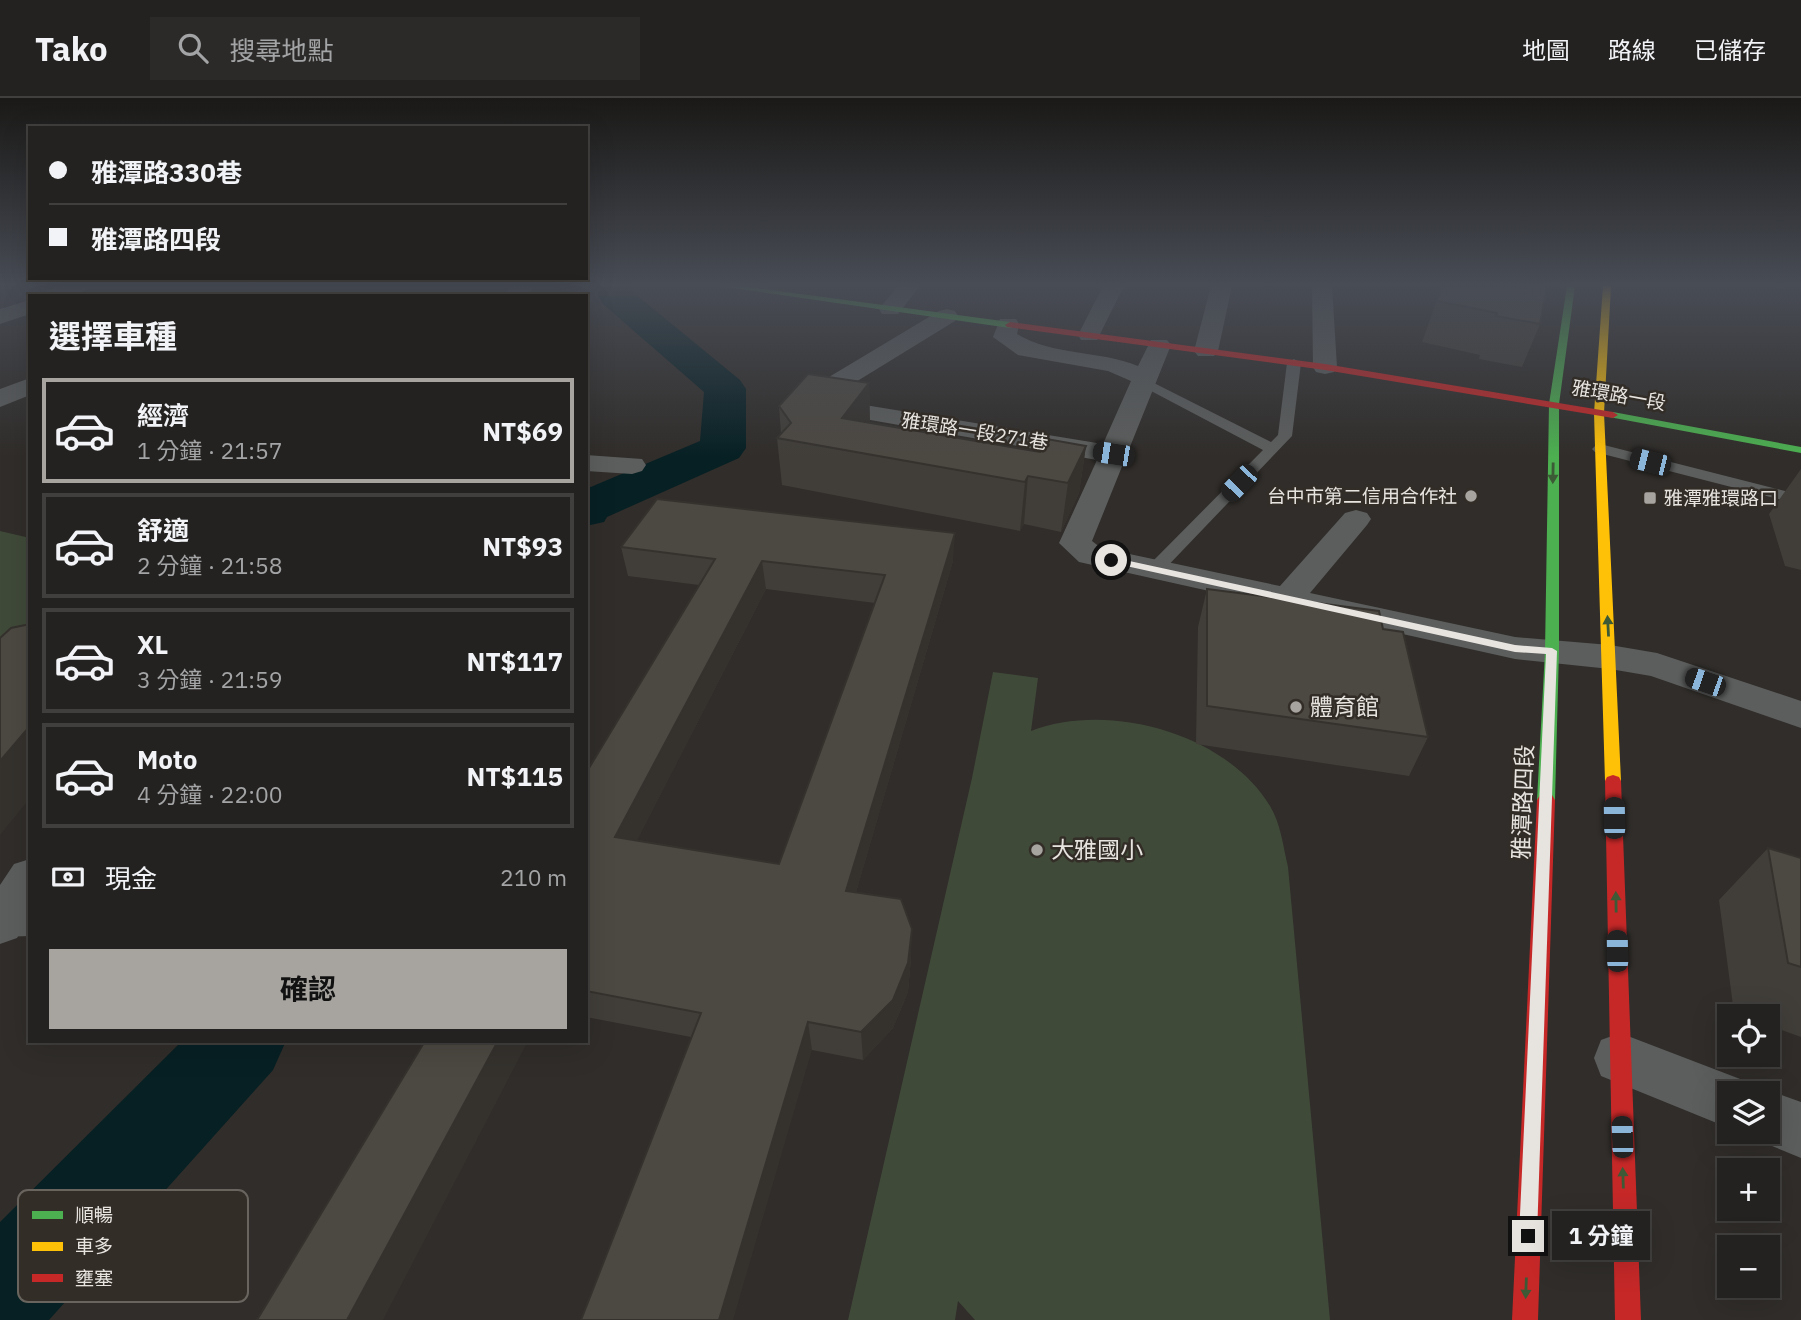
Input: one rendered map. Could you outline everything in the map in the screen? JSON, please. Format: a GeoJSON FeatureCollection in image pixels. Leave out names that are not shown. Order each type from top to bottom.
{"type":"FeatureCollection","features":[{"type":"Feature","properties":{"kind":"street","name":"雅環路一段271巷"},"geometry":{"type":"LineString","coordinates":[[902,343],[803,403],[1113,454]]}},
{"type":"Feature","properties":{"kind":"street"},"geometry":{"type":"LineString","coordinates":[[1015,343],[1026,350],[1114,365],[1144,381]]}},
{"type":"Feature","properties":{"kind":"street","name":"雅環路一段"},"geometry":{"type":"LineString","coordinates":[[1145,343],[1325,367],[1554,404],[1801,450]]}},
{"type":"Feature","properties":{"kind":"street"},"geometry":{"type":"LineString","coordinates":[[1206,351],[1208,343]]}},
{"type":"Feature","properties":{"kind":"street"},"geometry":{"type":"LineString","coordinates":[[1324,343],[1325,367]]}},
{"type":"Feature","properties":{"kind":"street","name":"雅潭路四段"},"geometry":{"type":"LineString","coordinates":[[1525,1320],[1552,651],[1554,404],[1563,343]]}},
{"type":"Feature","properties":{"kind":"street"},"geometry":{"type":"LineString","coordinates":[[1603,343],[1599,412],[1609,657],[1628,1320]]}},
{"type":"Feature","properties":{"kind":"street"},"geometry":{"type":"LineString","coordinates":[[1159,345],[1075,544],[1090,555],[1515,648],[1609,657],[1657,666],[1801,715]]}},
{"type":"Feature","properties":{"kind":"street"},"geometry":{"type":"LineString","coordinates":[[0,401],[28,386]]}},
{"type":"Feature","properties":{"kind":"street"},"geometry":{"type":"LineString","coordinates":[[0,401],[28,408]]}},
{"type":"Feature","properties":{"kind":"street"},"geometry":{"type":"LineString","coordinates":[[588,463],[632,465]]}},
{"type":"Feature","properties":{"kind":"street"},"geometry":{"type":"LineString","coordinates":[[1286,600],[1356,519]]}},
{"type":"Feature","properties":{"kind":"street"},"geometry":{"type":"LineString","coordinates":[[0,925],[28,880]]}},
{"type":"Feature","properties":{"kind":"street"},"geometry":{"type":"LineString","coordinates":[[1620,1058],[1717,1096]]}},
{"type":"Feature","properties":{"kind":"street"},"geometry":{"type":"LineString","coordinates":[[1780,1121],[1801,1130]]}},
{"type":"Feature","properties":{"kind":"lane"},"geometry":{"type":"LineString","coordinates":[[1154,570],[1285,436],[1294,363]]}},
{"type":"Feature","properties":{"kind":"lane"},"geometry":{"type":"LineString","coordinates":[[1144,381],[1273,449]]}},
{"type":"Feature","properties":{"kind":"lane"},"geometry":{"type":"LineString","coordinates":[[1600,449],[1801,500]]}},
{"type":"Feature","properties":{"kind":"lane"},"geometry":{"type":"LineString","coordinates":[[0,925],[28,925]]}},
{"type":"Feature","properties":{"kind":"green space"},"geometry":{"type":"Polygon","coordinates":[[[0,531],[28,538],[28,630],[0,651],[0,531]]]}},
{"type":"Feature","properties":{"kind":"green space"},"geometry":{"type":"Polygon","coordinates":[[[993,672],[1038,678],[1031,731],[1062,723],[1095,720],[1129,722],[1163,730],[1195,742],[1225,759],[1250,781],[1274,813],[1288,867],[1330,1320],[975,1320],[958,1301],[955,1320],[848,1320],[972,778],[993,672]]]}},
{"type":"Feature","properties":{"kind":"building"},"geometry":{"type":"Polygon","coordinates":[[[808,374],[869,383],[842,418],[1040,452],[1047,439],[1086,446],[1068,483],[1028,476],[1025,482],[777,438],[791,423],[779,406],[808,374]]]}},
{"type":"Feature","properties":{"kind":"building"},"geometry":{"type":"Polygon","coordinates":[[[657,499],[955,533],[846,891],[901,899],[912,929],[908,963],[893,1000],[861,1032],[808,1022],[719,1320],[581,1320],[701,1013],[588,991],[588,770],[715,559],[621,547],[657,499]],[[762,561],[615,837],[779,864],[885,575],[762,561]]]}},
{"type":"Feature","properties":{"kind":"building"},"geometry":{"type":"Polygon","coordinates":[[[1207,589],[1379,611],[1383,629],[1403,632],[1428,737],[1207,706],[1207,589]]]}},
{"type":"Feature","properties":{"kind":"building"},"geometry":{"type":"Polygon","coordinates":[[[28,624],[28,728],[0,761],[0,638],[11,628],[28,624]]]}},
{"type":"Feature","properties":{"kind":"building"},"geometry":{"type":"Polygon","coordinates":[[[1768,848],[1801,858],[1801,967],[1788,963],[1768,848]]]}},
{"type":"Feature","properties":{"kind":"building"},"geometry":{"type":"Polygon","coordinates":[[[424,1043],[497,1043],[347,1320],[257,1320],[424,1043]]]}},
{"type":"Feature","properties":{"kind":"waterway"},"geometry":{"type":"LineString","coordinates":[[588,507],[723,448],[725,389],[671,343]]}},
{"type":"Feature","properties":{"kind":"waterway"},"geometry":{"type":"LineString","coordinates":[[101,1190],[240,1043]]}},
{"type":"Feature","properties":{"kind":"waterway"},"geometry":{"type":"LineString","coordinates":[[0,1296],[18,1277]]}},
{"type":"Feature","properties":{"kind":"traffic: fast"},"geometry":{"type":"LineString","coordinates":[[1546,800],[1552,651],[1554,404],[1563,343]]}},
{"type":"Feature","properties":{"kind":"traffic: fast"},"geometry":{"type":"LineString","coordinates":[[1613,415],[1801,450]]}},
{"type":"Feature","properties":{"kind":"traffic: slow"},"geometry":{"type":"LineString","coordinates":[[1603,343],[1599,413],[1613,781]]}},
{"type":"Feature","properties":{"kind":"traffic: jam"},"geometry":{"type":"LineString","coordinates":[[1145,343],[1325,367],[1613,415]]}},
{"type":"Feature","properties":{"kind":"traffic: jam"},"geometry":{"type":"LineString","coordinates":[[1613,781],[1628,1320]]}},
{"type":"Feature","properties":{"kind":"traffic: jam"},"geometry":{"type":"LineString","coordinates":[[1525,1320],[1546,800]]}},
{"type":"Feature","properties":{"kind":"place","name":"台中市第二信用合作社"},"geometry":{"type":"Point","coordinates":[1471,496]}},
{"type":"Feature","properties":{"kind":"place","name":"雅潭雅環路口"},"geometry":{"type":"Point","coordinates":[1650,498]}},
{"type":"Feature","properties":{"kind":"place","name":"體育館"},"geometry":{"type":"Point","coordinates":[1296,707]}},
{"type":"Feature","properties":{"kind":"place","name":"大雅國小"},"geometry":{"type":"Point","coordinates":[1037,850]}},
{"type":"Feature","properties":{"kind":"route"},"geometry":{"type":"LineString","coordinates":[[1111,560],[1515,648],[1552,651],[1528,1236]]}}]}
